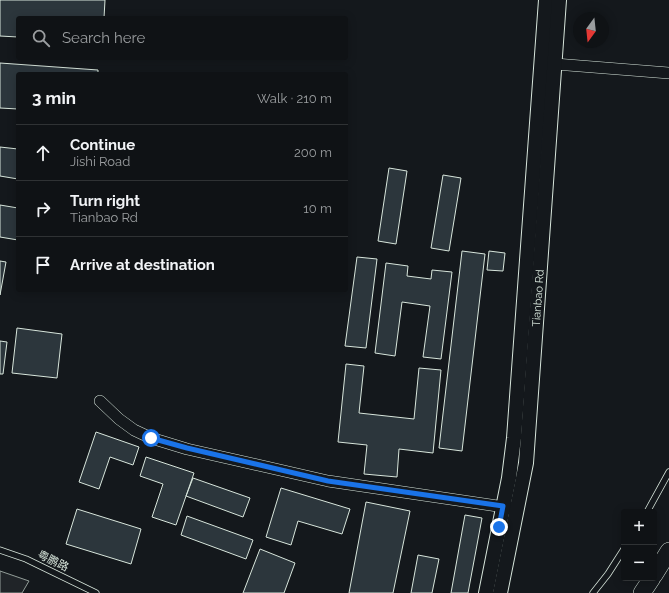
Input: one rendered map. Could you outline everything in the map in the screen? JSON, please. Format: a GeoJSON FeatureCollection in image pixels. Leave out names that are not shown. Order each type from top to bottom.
{"type":"FeatureCollection","features":[{"type":"Feature","properties":{"kind":"main road"},"geometry":{"type":"LineString","coordinates":[[657,570],[669,551]]}},
{"type":"Feature","properties":{"kind":"main road"},"geometry":{"type":"LineString","coordinates":[[642,593],[650,581]]}},
{"type":"Feature","properties":{"kind":"street","name":"Tianbao Rd"},"geometry":{"type":"LineString","coordinates":[[500,593],[510,508],[546,0]]}},
{"type":"Feature","properties":{"kind":"street","name":"Tianbao Rd"},"geometry":{"type":"LineString","coordinates":[[486,593],[510,508],[526,463],[559,0]]}},
{"type":"Feature","properties":{"kind":"street"},"geometry":{"type":"LineString","coordinates":[[555,64],[669,73]]}},
{"type":"Feature","properties":{"kind":"street"},"geometry":{"type":"LineString","coordinates":[[100,401],[119,419],[134,430],[151,438],[187,448],[328,481],[510,508]]}},
{"type":"Feature","properties":{"kind":"lane"},"geometry":{"type":"LineString","coordinates":[[649,509],[669,472]]}},
{"type":"Feature","properties":{"kind":"lane","name":"粤鹏路"},"geometry":{"type":"LineString","coordinates":[[0,550],[26,559],[96,593]]}},
{"type":"Feature","properties":{"kind":"lane"},"geometry":{"type":"LineString","coordinates":[[593,593],[621,554]]}},
{"type":"Feature","properties":{"kind":"shaded area"},"geometry":{"type":"Polygon","coordinates":[[[0,571],[29,581],[22,593],[0,593],[0,571]]]}},
{"type":"Feature","properties":{"kind":"building"},"geometry":{"type":"Polygon","coordinates":[[[0,0],[105,0],[104,16],[16,16],[16,37],[0,36],[0,0]]]}},
{"type":"Feature","properties":{"kind":"building"},"geometry":{"type":"Polygon","coordinates":[[[0,63],[98,70],[98,72],[16,72],[16,109],[0,108],[0,63]]]}},
{"type":"Feature","properties":{"kind":"building"},"geometry":{"type":"Polygon","coordinates":[[[0,147],[16,149],[16,179],[0,176],[0,147]]]}},
{"type":"Feature","properties":{"kind":"building"},"geometry":{"type":"Polygon","coordinates":[[[389,168],[407,171],[396,244],[378,241],[389,168]]]}},
{"type":"Feature","properties":{"kind":"building"},"geometry":{"type":"Polygon","coordinates":[[[443,175],[461,178],[449,251],[431,248],[443,175]]]}},
{"type":"Feature","properties":{"kind":"building"},"geometry":{"type":"Polygon","coordinates":[[[0,205],[16,208],[16,240],[0,237],[0,205]]]}},
{"type":"Feature","properties":{"kind":"building"},"geometry":{"type":"Polygon","coordinates":[[[462,251],[485,254],[462,451],[439,448],[462,251]]]}},
{"type":"Feature","properties":{"kind":"building"},"geometry":{"type":"Polygon","coordinates":[[[489,251],[505,253],[503,271],[487,270],[489,251]]]}},
{"type":"Feature","properties":{"kind":"building"},"geometry":{"type":"Polygon","coordinates":[[[357,257],[377,259],[366,348],[345,346],[357,257]]]}},
{"type":"Feature","properties":{"kind":"building"},"geometry":{"type":"Polygon","coordinates":[[[0,261],[6,262],[0,295],[0,261]]]}},
{"type":"Feature","properties":{"kind":"building"},"geometry":{"type":"Polygon","coordinates":[[[386,263],[408,266],[407,276],[431,279],[432,270],[452,272],[441,359],[423,357],[430,306],[402,302],[395,356],[375,353],[386,263]]]}},
{"type":"Feature","properties":{"kind":"building"},"geometry":{"type":"Polygon","coordinates":[[[17,328],[62,334],[57,378],[12,373],[17,328]]]}},
{"type":"Feature","properties":{"kind":"building"},"geometry":{"type":"Polygon","coordinates":[[[0,341],[7,342],[3,374],[0,374],[0,341]]]}},
{"type":"Feature","properties":{"kind":"building"},"geometry":{"type":"Polygon","coordinates":[[[346,364],[364,366],[359,413],[414,419],[419,368],[441,370],[433,453],[399,449],[397,477],[364,474],[367,445],[338,442],[346,364]]]}},
{"type":"Feature","properties":{"kind":"building"},"geometry":{"type":"Polygon","coordinates":[[[96,432],[139,447],[133,465],[110,457],[99,489],[79,482],[96,432]]]}},
{"type":"Feature","properties":{"kind":"building"},"geometry":{"type":"Polygon","coordinates":[[[146,457],[194,473],[176,525],[152,517],[163,484],[140,476],[146,457]]]}},
{"type":"Feature","properties":{"kind":"building"},"geometry":{"type":"Polygon","coordinates":[[[193,478],[250,498],[243,517],[186,496],[193,478]]]}},
{"type":"Feature","properties":{"kind":"building"},"geometry":{"type":"Polygon","coordinates":[[[281,488],[350,509],[342,534],[298,521],[291,545],[266,537],[281,488]]]}},
{"type":"Feature","properties":{"kind":"building"},"geometry":{"type":"Polygon","coordinates":[[[366,502],[410,511],[393,593],[349,593],[366,502]]]}},
{"type":"Feature","properties":{"kind":"building"},"geometry":{"type":"Polygon","coordinates":[[[77,509],[141,529],[131,564],[66,544],[77,509]]]}},
{"type":"Feature","properties":{"kind":"building"},"geometry":{"type":"Polygon","coordinates":[[[465,515],[482,518],[468,593],[451,593],[465,515]]]}},
{"type":"Feature","properties":{"kind":"building"},"geometry":{"type":"Polygon","coordinates":[[[187,516],[253,540],[246,559],[181,535],[187,516]]]}},
{"type":"Feature","properties":{"kind":"building"},"geometry":{"type":"Polygon","coordinates":[[[260,549],[295,563],[284,593],[243,593],[260,549]]]}},
{"type":"Feature","properties":{"kind":"building"},"geometry":{"type":"Polygon","coordinates":[[[418,555],[439,559],[432,593],[411,593],[418,555]]]}},
{"type":"Feature","properties":{"kind":"route"},"geometry":{"type":"LineString","coordinates":[[151,438],[187,448],[328,481],[503,506],[499,527]]}}]}
